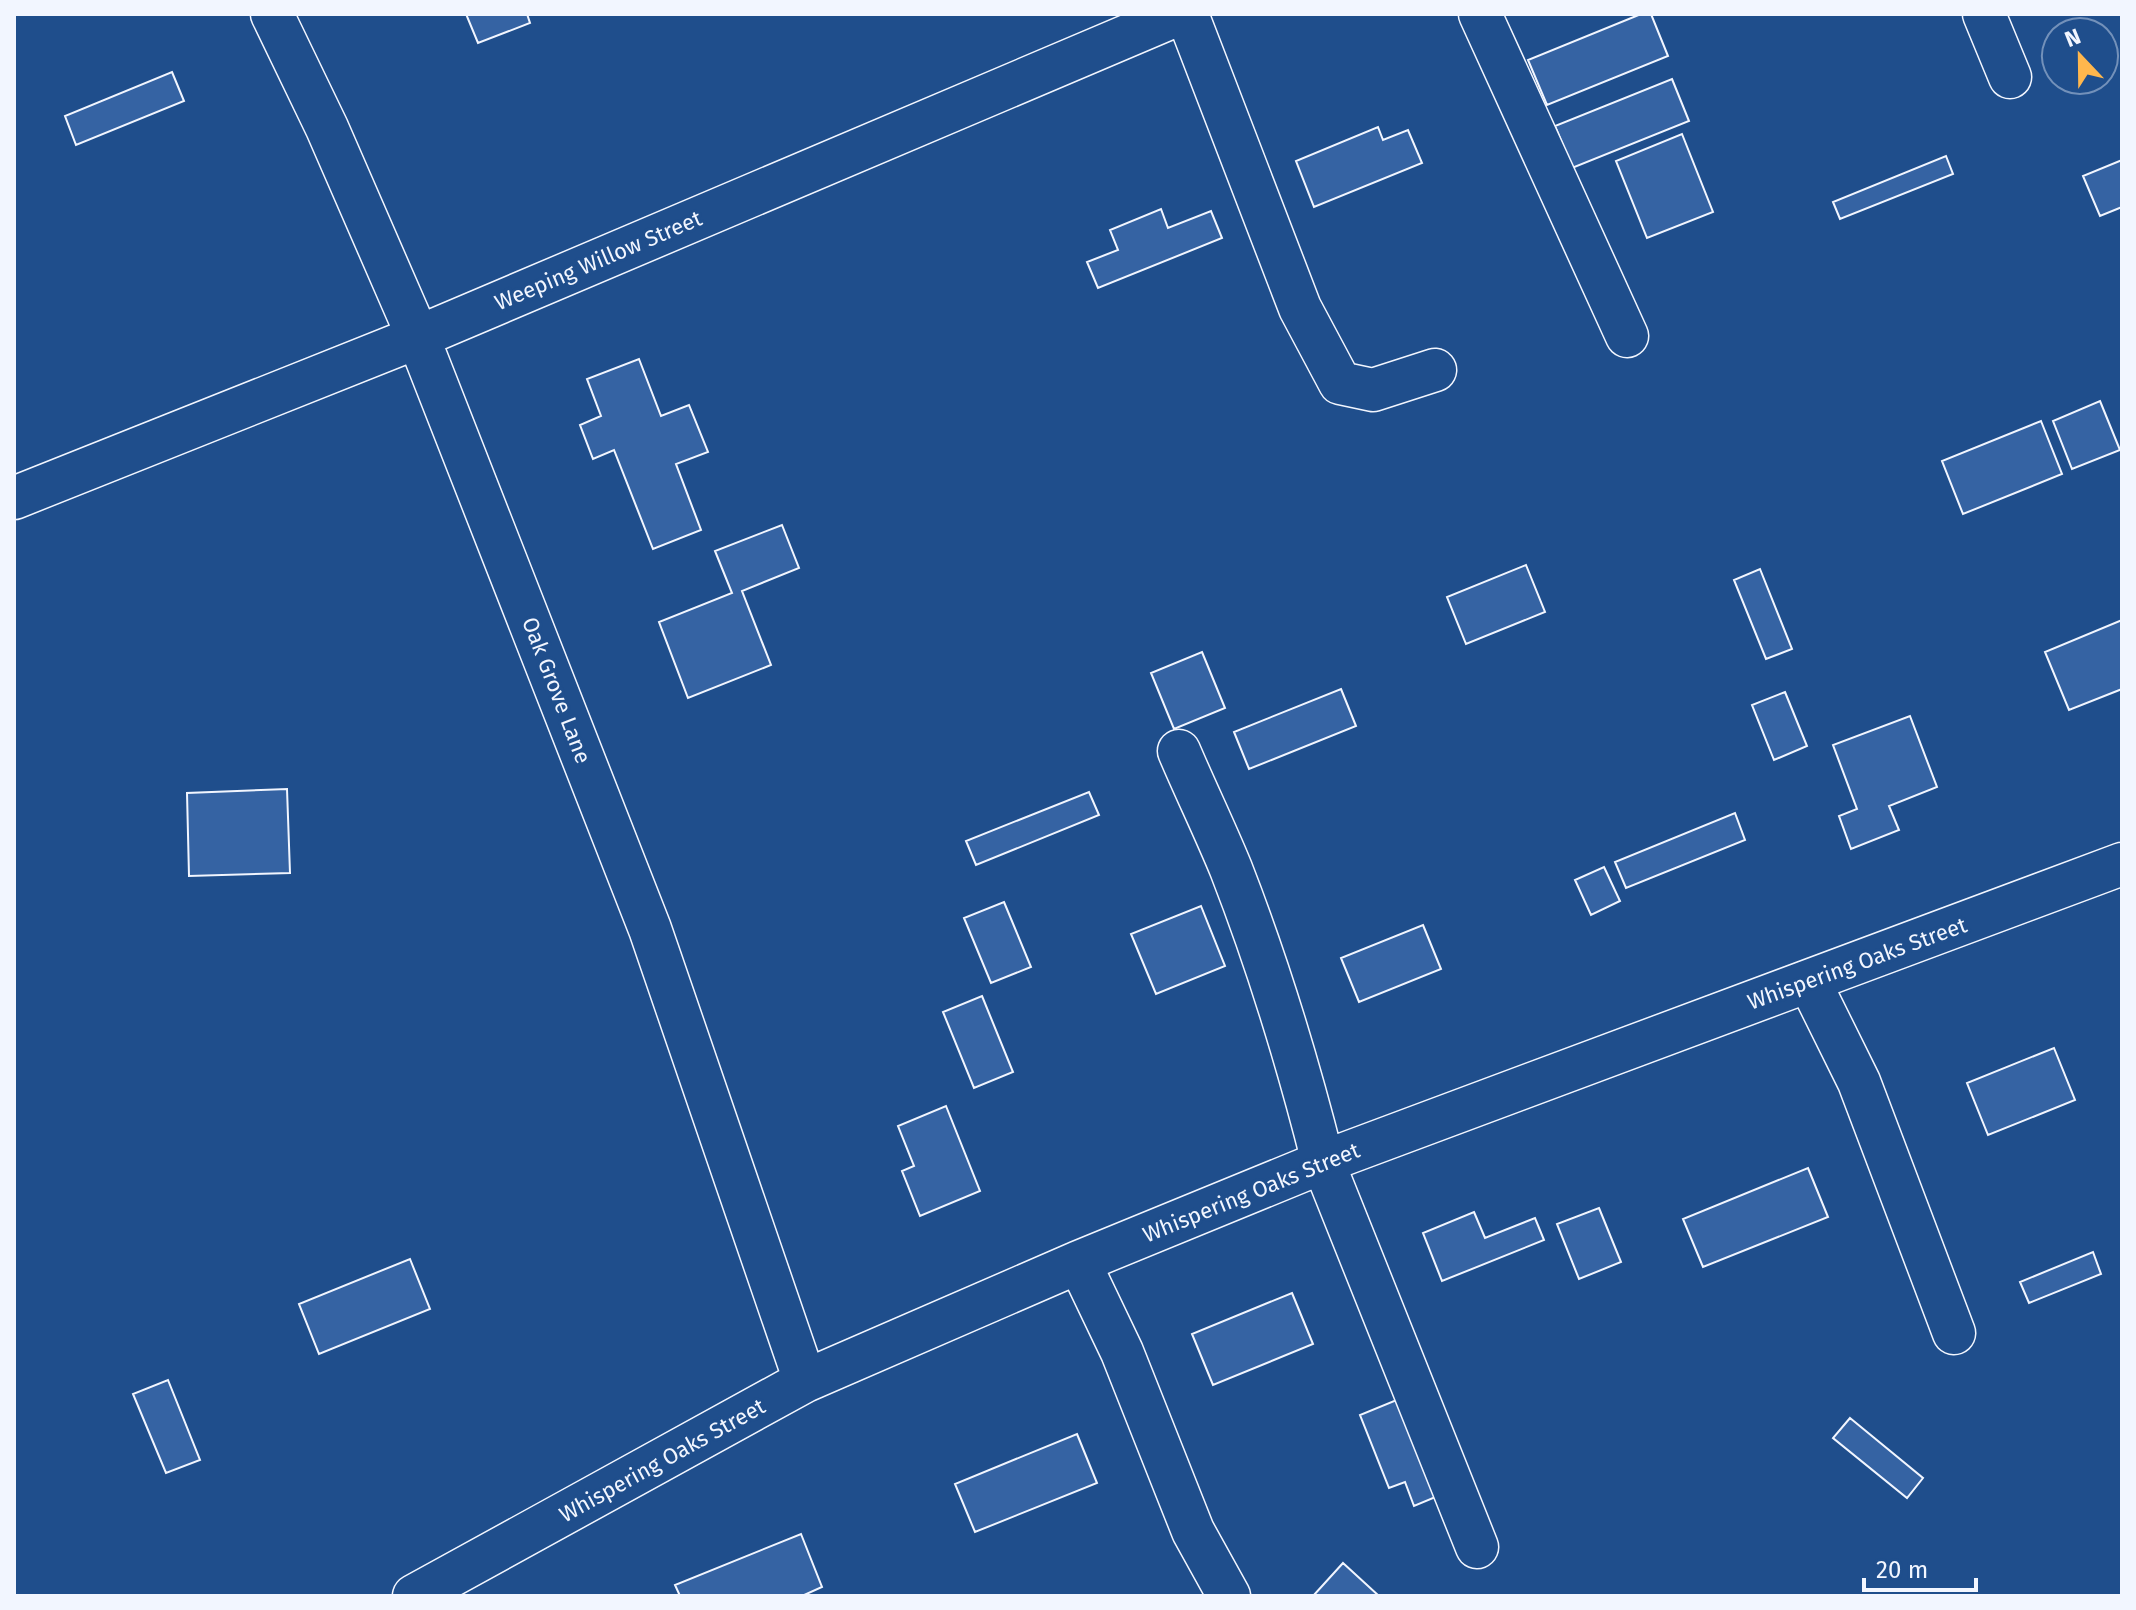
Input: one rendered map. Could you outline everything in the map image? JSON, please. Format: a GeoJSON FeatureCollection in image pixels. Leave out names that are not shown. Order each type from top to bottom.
{"type":"FeatureCollection","features":[{"type":"Feature","properties":{"kind":"street","name":"Oak Grove Lane"},"geometry":{"type":"LineString","coordinates":[[272,14],[327,128],[418,337],[650,929],[805,1381]]}},
{"type":"Feature","properties":{"kind":"street","name":"Weeping Willow Street"},"geometry":{"type":"LineString","coordinates":[[14,498],[418,337],[1179,14]]}},
{"type":"Feature","properties":{"kind":"street"},"geometry":{"type":"LineString","coordinates":[[1187,14],[1300,308],[1340,383],[1373,390],[1435,370]]}},
{"type":"Feature","properties":{"kind":"street"},"geometry":{"type":"LineString","coordinates":[[1480,14],[1627,336]]}},
{"type":"Feature","properties":{"kind":"street"},"geometry":{"type":"LineString","coordinates":[[1984,14],[2010,77]]}},
{"type":"Feature","properties":{"kind":"street"},"geometry":{"type":"LineString","coordinates":[[1179,751],[1231,869],[1308,1103],[1323,1162],[1477,1547]]}},
{"type":"Feature","properties":{"kind":"street","name":"Whispering Oaks Street"},"geometry":{"type":"LineString","coordinates":[[414,1596],[805,1381],[1079,1262],[1323,1162],[2122,864]]}},
{"type":"Feature","properties":{"kind":"street"},"geometry":{"type":"LineString","coordinates":[[1809,981],[1859,1082],[1954,1333]]}},
{"type":"Feature","properties":{"kind":"street"},"geometry":{"type":"LineString","coordinates":[[1079,1262],[1122,1352],[1193,1531],[1229,1596]]}},
{"type":"Feature","properties":{"kind":"building"},"geometry":{"type":"Polygon","coordinates":[[[466,14],[527,14],[530,23],[478,43],[466,14]]]}},
{"type":"Feature","properties":{"kind":"building"},"geometry":{"type":"Polygon","coordinates":[[[1641,14],[1651,14],[1668,56],[1547,105],[1528,60],[1641,14]]]}},
{"type":"Feature","properties":{"kind":"building"},"geometry":{"type":"Polygon","coordinates":[[[172,72],[184,101],[76,145],[65,116],[172,72]]]}},
{"type":"Feature","properties":{"kind":"building"},"geometry":{"type":"Polygon","coordinates":[[[1672,79],[1689,121],[1572,168],[1555,126],[1672,79]]]}},
{"type":"Feature","properties":{"kind":"building"},"geometry":{"type":"Polygon","coordinates":[[[1378,127],[1383,140],[1408,130],[1422,163],[1314,207],[1296,161],[1378,127]]]}},
{"type":"Feature","properties":{"kind":"building"},"geometry":{"type":"Polygon","coordinates":[[[1682,134],[1713,212],[1647,238],[1616,161],[1682,134]]]}},
{"type":"Feature","properties":{"kind":"building"},"geometry":{"type":"Polygon","coordinates":[[[1946,156],[1953,174],[1840,219],[1833,202],[1946,156]]]}},
{"type":"Feature","properties":{"kind":"building"},"geometry":{"type":"Polygon","coordinates":[[[2122,160],[2122,207],[2100,216],[2083,176],[2122,160]]]}},
{"type":"Feature","properties":{"kind":"building"},"geometry":{"type":"Polygon","coordinates":[[[1161,209],[1168,228],[1211,211],[1222,238],[1098,288],[1087,262],[1118,250],[1110,230],[1161,209]]]}},
{"type":"Feature","properties":{"kind":"building"},"geometry":{"type":"Polygon","coordinates":[[[639,359],[661,416],[689,405],[708,452],[676,464],[701,530],[653,549],[614,450],[593,459],[580,425],[601,416],[587,379],[639,359]]]}},
{"type":"Feature","properties":{"kind":"building"},"geometry":{"type":"Polygon","coordinates":[[[2100,401],[2120,450],[2072,469],[2053,421],[2100,401]]]}},
{"type":"Feature","properties":{"kind":"building"},"geometry":{"type":"Polygon","coordinates":[[[2041,421],[2062,474],[1963,514],[1942,461],[2041,421]]]}},
{"type":"Feature","properties":{"kind":"building"},"geometry":{"type":"Polygon","coordinates":[[[782,525],[799,568],[742,591],[771,665],[688,698],[659,622],[732,593],[715,551],[782,525]]]}},
{"type":"Feature","properties":{"kind":"building"},"geometry":{"type":"Polygon","coordinates":[[[1526,565],[1545,612],[1466,644],[1447,597],[1526,565]]]}},
{"type":"Feature","properties":{"kind":"building"},"geometry":{"type":"Polygon","coordinates":[[[1760,569],[1792,649],[1766,659],[1734,580],[1760,569]]]}},
{"type":"Feature","properties":{"kind":"building"},"geometry":{"type":"Polygon","coordinates":[[[2122,620],[2122,689],[2069,710],[2045,652],[2122,620]]]}},
{"type":"Feature","properties":{"kind":"building"},"geometry":{"type":"Polygon","coordinates":[[[1202,652],[1225,708],[1174,729],[1151,673],[1202,652]]]}},
{"type":"Feature","properties":{"kind":"building"},"geometry":{"type":"Polygon","coordinates":[[[1341,689],[1356,726],[1249,769],[1234,732],[1341,689]]]}},
{"type":"Feature","properties":{"kind":"building"},"geometry":{"type":"Polygon","coordinates":[[[1785,692],[1807,746],[1774,760],[1752,705],[1785,692]]]}},
{"type":"Feature","properties":{"kind":"building"},"geometry":{"type":"Polygon","coordinates":[[[1910,716],[1937,787],[1889,806],[1899,830],[1851,849],[1839,816],[1857,809],[1833,745],[1910,716]]]}},
{"type":"Feature","properties":{"kind":"building"},"geometry":{"type":"Polygon","coordinates":[[[287,789],[290,873],[189,876],[187,793],[287,789]]]}},
{"type":"Feature","properties":{"kind":"building"},"geometry":{"type":"Polygon","coordinates":[[[1089,792],[1099,815],[976,865],[966,841],[1089,792]]]}},
{"type":"Feature","properties":{"kind":"building"},"geometry":{"type":"Polygon","coordinates":[[[1735,813],[1745,840],[1626,888],[1615,862],[1735,813]]]}},
{"type":"Feature","properties":{"kind":"building"},"geometry":{"type":"Polygon","coordinates":[[[1604,867],[1620,901],[1591,915],[1575,880],[1604,867]]]}},
{"type":"Feature","properties":{"kind":"building"},"geometry":{"type":"Polygon","coordinates":[[[1004,902],[1031,967],[991,983],[964,918],[1004,902]]]}},
{"type":"Feature","properties":{"kind":"building"},"geometry":{"type":"Polygon","coordinates":[[[1201,906],[1225,966],[1156,994],[1131,934],[1201,906]]]}},
{"type":"Feature","properties":{"kind":"building"},"geometry":{"type":"Polygon","coordinates":[[[1423,925],[1441,969],[1359,1002],[1341,958],[1423,925]]]}},
{"type":"Feature","properties":{"kind":"building"},"geometry":{"type":"Polygon","coordinates":[[[982,996],[1013,1072],[974,1088],[943,1012],[982,996]]]}},
{"type":"Feature","properties":{"kind":"building"},"geometry":{"type":"Polygon","coordinates":[[[2054,1048],[2075,1100],[1988,1135],[1967,1083],[2054,1048]]]}},
{"type":"Feature","properties":{"kind":"building"},"geometry":{"type":"Polygon","coordinates":[[[946,1106],[980,1191],[920,1216],[902,1171],[914,1166],[898,1126],[946,1106]]]}},
{"type":"Feature","properties":{"kind":"building"},"geometry":{"type":"Polygon","coordinates":[[[1808,1168],[1828,1217],[1703,1267],[1683,1219],[1808,1168]]]}},
{"type":"Feature","properties":{"kind":"building"},"geometry":{"type":"Polygon","coordinates":[[[1599,1208],[1621,1262],[1579,1279],[1557,1224],[1599,1208]]]}},
{"type":"Feature","properties":{"kind":"building"},"geometry":{"type":"Polygon","coordinates":[[[1474,1212],[1485,1238],[1535,1218],[1544,1240],[1442,1281],[1423,1233],[1474,1212]]]}},
{"type":"Feature","properties":{"kind":"building"},"geometry":{"type":"Polygon","coordinates":[[[2093,1252],[2101,1274],[2029,1303],[2020,1282],[2093,1252]]]}},
{"type":"Feature","properties":{"kind":"building"},"geometry":{"type":"Polygon","coordinates":[[[410,1259],[430,1309],[319,1354],[299,1304],[410,1259]]]}},
{"type":"Feature","properties":{"kind":"building"},"geometry":{"type":"Polygon","coordinates":[[[1292,1293],[1313,1344],[1213,1385],[1192,1334],[1292,1293]]]}},
{"type":"Feature","properties":{"kind":"building"},"geometry":{"type":"Polygon","coordinates":[[[168,1380],[200,1460],[166,1473],[133,1394],[168,1380]]]}},
{"type":"Feature","properties":{"kind":"building"},"geometry":{"type":"Polygon","coordinates":[[[1399,1399],[1438,1496],[1414,1506],[1405,1482],[1389,1488],[1360,1415],[1399,1399]]]}},
{"type":"Feature","properties":{"kind":"building"},"geometry":{"type":"Polygon","coordinates":[[[1850,1418],[1923,1478],[1907,1498],[1833,1438],[1850,1418]]]}},
{"type":"Feature","properties":{"kind":"building"},"geometry":{"type":"Polygon","coordinates":[[[1077,1434],[1097,1483],[975,1532],[955,1484],[1077,1434]]]}},
{"type":"Feature","properties":{"kind":"building"},"geometry":{"type":"Polygon","coordinates":[[[801,1534],[822,1587],[802,1596],[680,1596],[675,1585],[801,1534]]]}},
{"type":"Feature","properties":{"kind":"building"},"geometry":{"type":"Polygon","coordinates":[[[1343,1563],[1379,1596],[1313,1596],[1343,1563]]]}}]}
